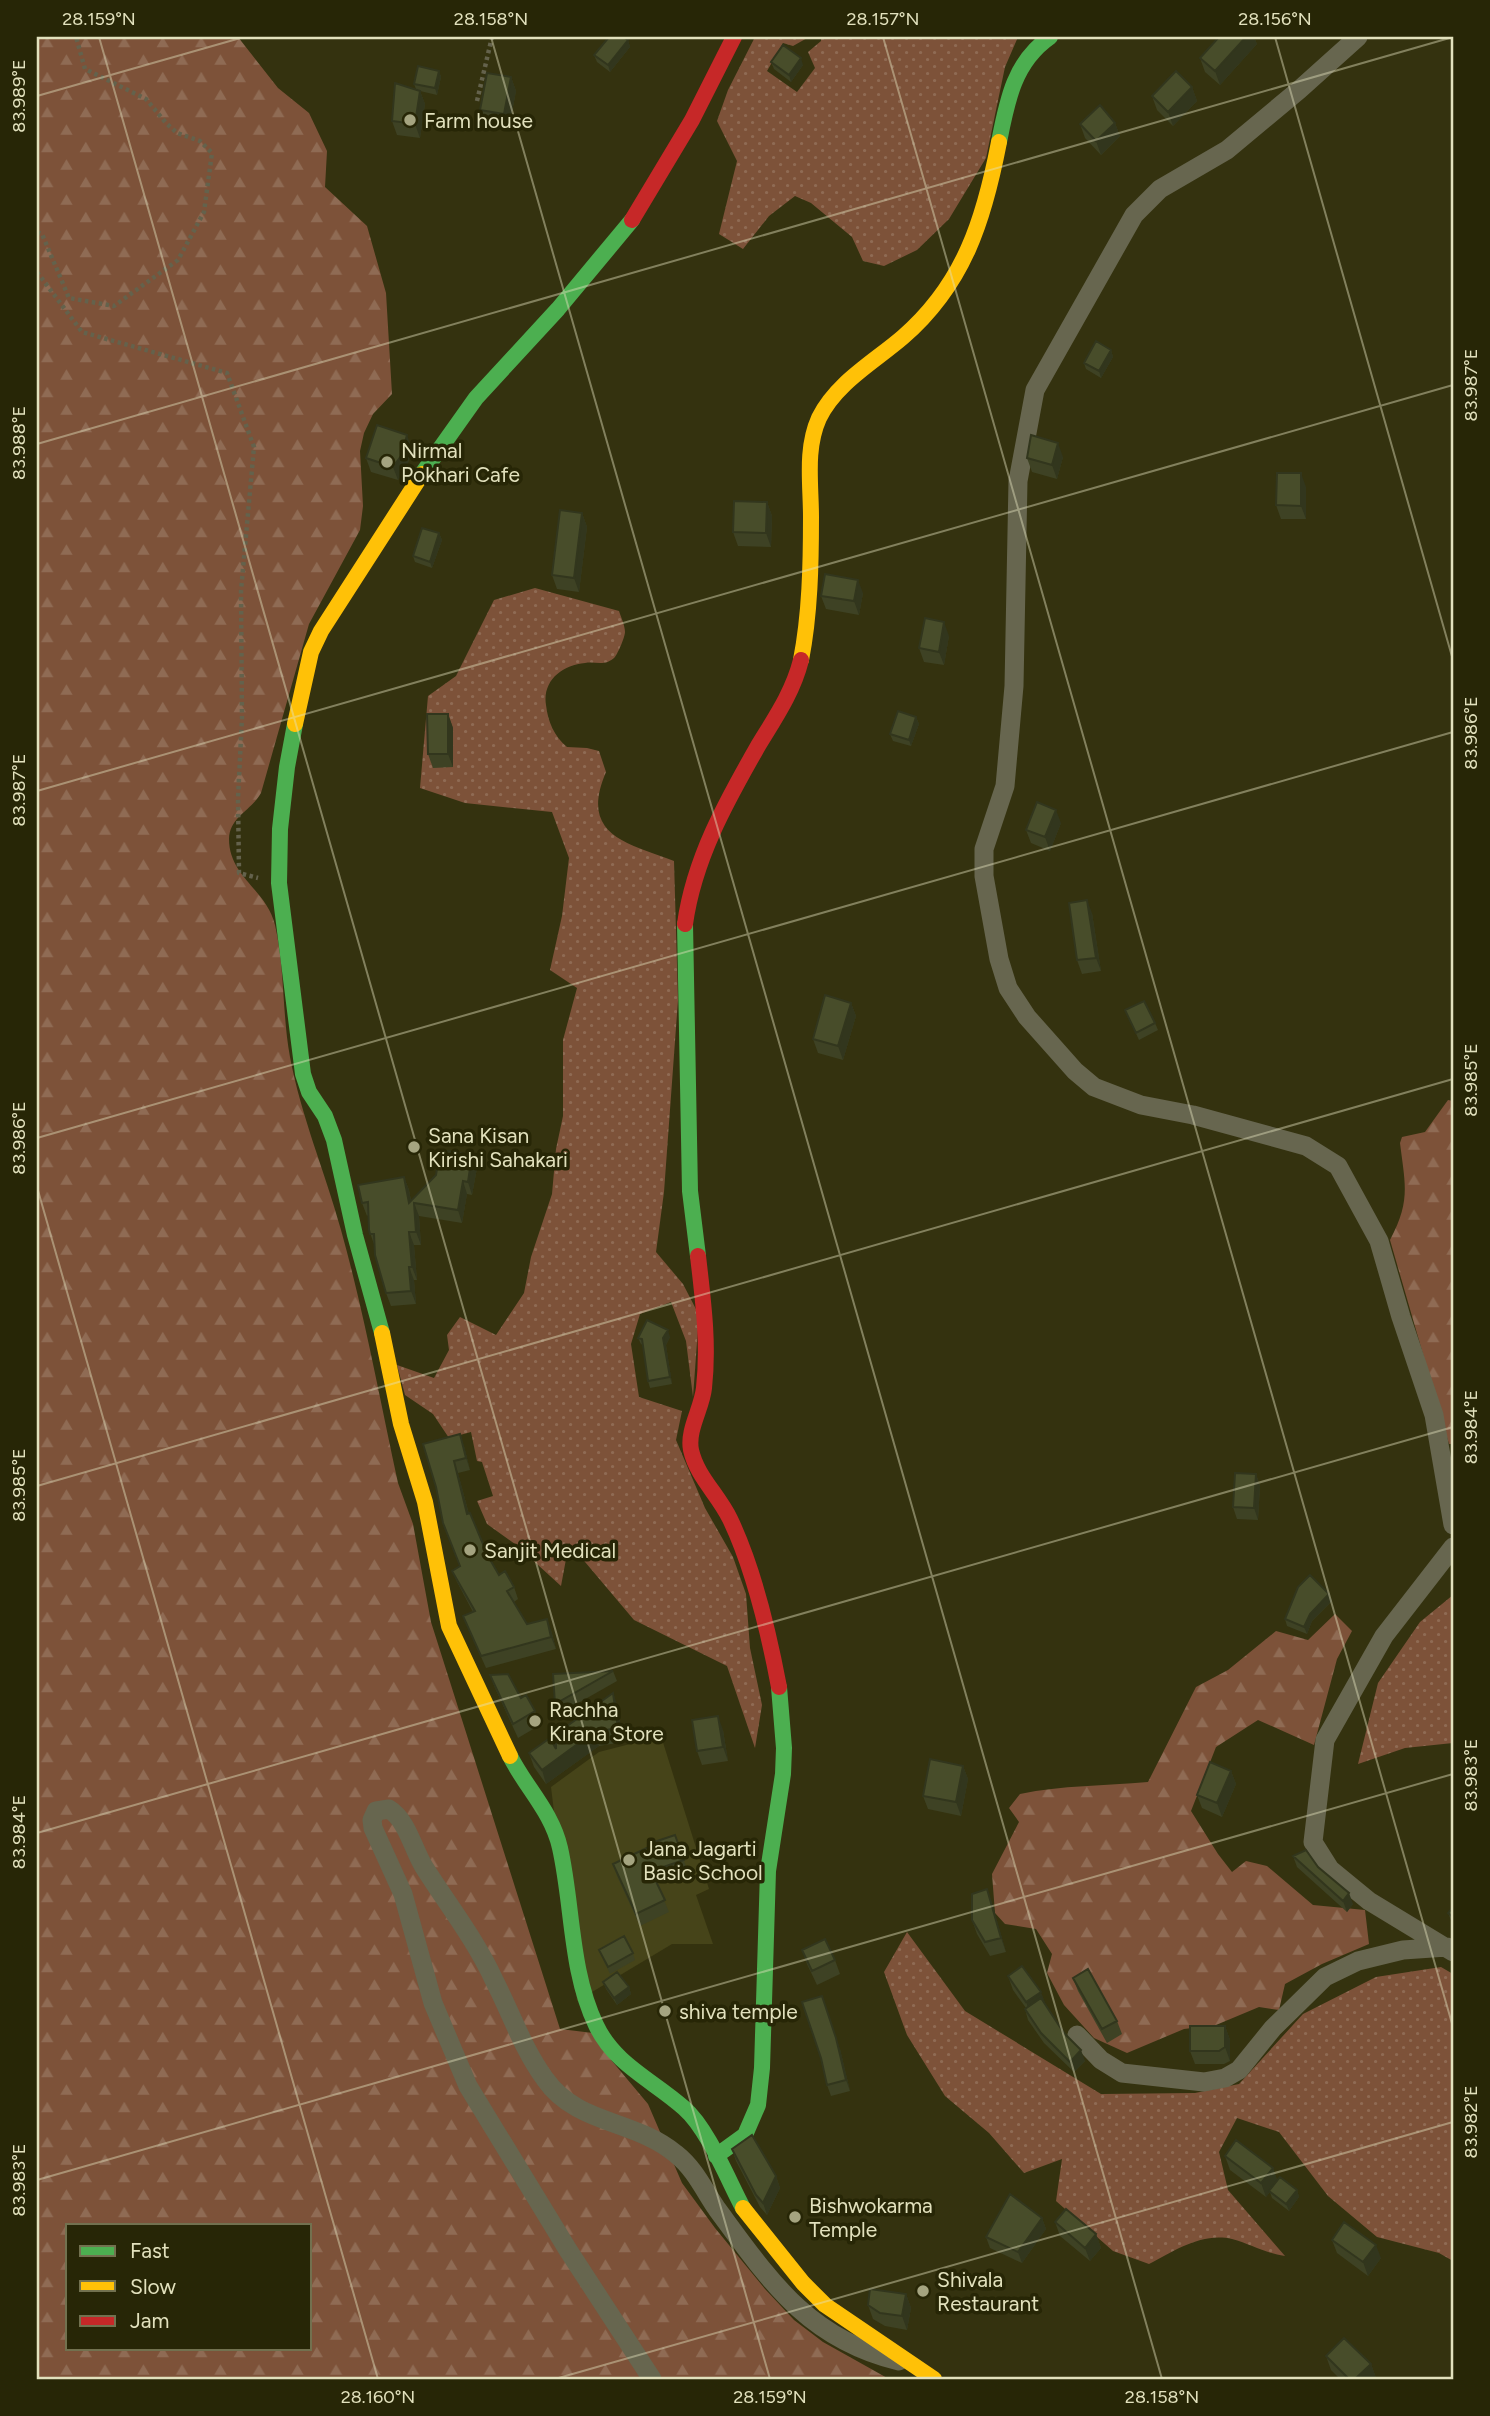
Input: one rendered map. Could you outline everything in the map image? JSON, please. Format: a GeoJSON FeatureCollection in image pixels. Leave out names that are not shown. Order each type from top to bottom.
{"type":"FeatureCollection","features":[{"type":"Feature","properties":{"kind":"main road"},"geometry":{"type":"LineString","coordinates":[[734,37],[692,120],[638,213],[558,309],[476,398],[407,495],[321,631],[311,652],[304,678],[287,767],[280,829],[279,883],[303,1074],[309,1092],[325,1116],[334,1140],[355,1235],[385,1345],[401,1424],[425,1502],[449,1626],[502,1741],[519,1774],[544,1806],[560,1846],[580,1976],[597,2028],[622,2061],[686,2109],[702,2130],[747,2216],[803,2283],[825,2305],[934,2379]]}},
{"type":"Feature","properties":{"kind":"main road"},"geometry":{"type":"LineString","coordinates":[[716,2155],[745,2135],[758,2105],[762,2068],[768,1871],[783,1774],[784,1748],[781,1697],[774,1659],[746,1559],[729,1517],[697,1470],[690,1447],[704,1390],[707,1337],[690,1191],[684,930],[686,910],[706,847],[754,753],[788,696],[801,662],[809,585],[810,465],[814,430],[824,412],[850,380],[928,315],[953,283],[967,253],[982,207],[1012,89],[1028,56],[1039,43],[1050,37]]}},
{"type":"Feature","properties":{"kind":"street"},"geometry":{"type":"LineString","coordinates":[[1358,37],[1227,150],[1160,188],[1134,215],[1035,390],[1018,481],[1014,686],[1005,786],[984,849],[984,876],[999,959],[1008,988],[1027,1017],[1075,1071],[1094,1087],[1141,1105],[1193,1115],[1306,1146],[1338,1166],[1379,1241],[1434,1415],[1453,1525]]}},
{"type":"Feature","properties":{"kind":"street"},"geometry":{"type":"LineString","coordinates":[[1450,1950],[1370,1901],[1329,1869],[1313,1842],[1325,1740],[1384,1636],[1453,1547]]}},
{"type":"Feature","properties":{"kind":"street"},"geometry":{"type":"LineString","coordinates":[[652,2379],[568,2250],[468,2086],[433,2003],[403,1894],[373,1828],[373,1816],[382,1809],[389,1809],[399,1817],[424,1867],[474,1941],[531,2058],[554,2092],[577,2109],[639,2132],[677,2154],[692,2169],[718,2211],[769,2275],[805,2316],[820,2328],[841,2341],[872,2354],[911,2364]]}},
{"type":"Feature","properties":{"kind":"street"},"geometry":{"type":"LineString","coordinates":[[1077,2035],[1101,2060],[1122,2073],[1204,2082],[1225,2078],[1239,2070],[1273,2028],[1325,1977],[1357,1961],[1403,1950],[1450,1950]]}},
{"type":"Feature","properties":{"kind":"path"},"geometry":{"type":"LineString","coordinates":[[37,232],[42,234],[69,298],[114,306],[178,260],[204,212],[212,153],[200,141],[177,133],[166,124],[146,99],[85,69],[76,37]]}},
{"type":"Feature","properties":{"kind":"path"},"geometry":{"type":"LineString","coordinates":[[477,101],[492,37]]}},
{"type":"Feature","properties":{"kind":"path"},"geometry":{"type":"LineString","coordinates":[[37,272],[82,332],[227,373],[254,447],[241,591],[242,718],[238,798],[240,873],[279,883]]}},
{"type":"Feature","properties":{"kind":"shaded area","name":"Jana Jagarti Basic School"},"geometry":{"type":"Polygon","coordinates":[[[661,1736],[709,1889],[696,1895],[713,1944],[672,1944],[577,2001],[551,1787],[599,1752],[661,1736]]]}},
{"type":"Feature","properties":{"kind":"green space"},"geometry":{"type":"Polygon","coordinates":[[[37,37],[238,37],[278,88],[309,113],[327,151],[325,187],[367,226],[386,293],[392,394],[373,414],[364,433],[360,451],[363,506],[360,530],[309,624],[261,793],[233,825],[229,839],[231,852],[241,874],[264,902],[275,925],[290,1057],[349,1261],[398,1483],[413,1524],[431,1622],[560,2029],[593,2033],[612,2061],[648,2104],[682,2183],[715,2228],[794,2320],[823,2342],[889,2379],[37,2379],[37,37]]]}},
{"type":"Feature","properties":{"kind":"green space"},"geometry":{"type":"Polygon","coordinates":[[[755,37],[809,37],[793,46],[783,43],[767,71],[797,92],[815,68],[808,52],[821,41],[821,37],[1018,37],[1005,67],[986,158],[949,219],[917,250],[884,266],[863,261],[852,237],[811,203],[795,196],[769,216],[743,249],[719,234],[737,161],[717,121],[728,90],[755,37]]]}},
{"type":"Feature","properties":{"kind":"green space"},"geometry":{"type":"Polygon","coordinates":[[[535,588],[619,611],[625,632],[615,657],[608,662],[577,664],[561,671],[547,689],[547,711],[555,733],[567,747],[599,751],[606,772],[599,793],[598,810],[603,823],[624,842],[674,861],[678,1000],[664,1192],[656,1252],[683,1284],[699,1315],[693,1397],[686,1341],[671,1302],[640,1314],[631,1344],[639,1397],[682,1411],[676,1440],[705,1508],[733,1557],[746,1594],[750,1648],[762,1705],[755,1748],[727,1666],[634,1620],[569,1543],[561,1586],[515,1544],[487,1524],[477,1501],[493,1496],[482,1462],[477,1461],[471,1432],[449,1438],[433,1414],[405,1395],[397,1365],[434,1378],[449,1350],[447,1335],[460,1317],[496,1335],[524,1293],[531,1257],[552,1194],[556,1149],[563,1116],[563,1040],[577,988],[550,970],[562,916],[569,858],[552,812],[465,803],[420,788],[428,696],[456,676],[494,600],[535,588]]]}},
{"type":"Feature","properties":{"kind":"green space"},"geometry":{"type":"Polygon","coordinates":[[[1448,1100],[1453,1101],[1453,1444],[1449,1444],[1390,1240],[1404,1203],[1405,1181],[1400,1143],[1402,1137],[1425,1132],[1448,1100]]]}},
{"type":"Feature","properties":{"kind":"green space"},"geometry":{"type":"Polygon","coordinates":[[[1453,1595],[1453,1743],[1405,1748],[1358,1764],[1378,1683],[1420,1622],[1453,1595]]]}},
{"type":"Feature","properties":{"kind":"green space"},"geometry":{"type":"Polygon","coordinates":[[[1335,1614],[1352,1631],[1337,1659],[1314,1745],[1258,1720],[1216,1747],[1191,1811],[1232,1872],[1246,1861],[1267,1866],[1313,1905],[1365,1910],[1369,1944],[1322,1964],[1285,1984],[1279,2010],[1259,2007],[1216,2025],[1184,2029],[1127,2053],[1094,2038],[1064,2005],[1047,1973],[1052,1954],[1036,1929],[1005,1924],[995,1913],[992,1874],[1019,1822],[1009,1808],[1020,1794],[1036,1791],[1148,1782],[1196,1687],[1228,1670],[1276,1631],[1308,1640],[1335,1614]]]}},
{"type":"Feature","properties":{"kind":"green space"},"geometry":{"type":"Polygon","coordinates":[[[907,1932],[965,2011],[1101,2094],[1195,2093],[1239,2084],[1303,2014],[1376,1977],[1441,1967],[1453,1974],[1453,2261],[1439,2253],[1377,2237],[1328,2196],[1279,2132],[1237,2118],[1219,2152],[1228,2190],[1285,2256],[1221,2238],[1199,2240],[1149,2264],[1113,2251],[1056,2201],[1062,2159],[1024,2173],[989,2133],[945,2096],[907,2035],[884,1972],[907,1932]]]}},
{"type":"Feature","properties":{"kind":"building"},"geometry":{"type":"Polygon","coordinates":[[[609,37],[623,37],[628,40],[608,65],[594,55],[609,37]]]}},
{"type":"Feature","properties":{"kind":"building"},"geometry":{"type":"Polygon","coordinates":[[[1219,37],[1246,37],[1215,71],[1200,58],[1219,37]]]}},
{"type":"Feature","properties":{"kind":"building"},"geometry":{"type":"Polygon","coordinates":[[[783,45],[801,58],[789,75],[771,62],[783,45]]]}},
{"type":"Feature","properties":{"kind":"building"},"geometry":{"type":"Polygon","coordinates":[[[418,66],[439,71],[435,88],[414,84],[418,66]]]}},
{"type":"Feature","properties":{"kind":"building"},"geometry":{"type":"Polygon","coordinates":[[[1176,71],[1192,87],[1168,112],[1152,96],[1176,71]]]}},
{"type":"Feature","properties":{"kind":"building"},"geometry":{"type":"Polygon","coordinates":[[[487,73],[511,77],[504,114],[480,110],[487,73]]]}},
{"type":"Feature","properties":{"kind":"building"},"geometry":{"type":"Polygon","coordinates":[[[395,83],[420,91],[415,124],[392,121],[395,83]]]}},
{"type":"Feature","properties":{"kind":"building"},"geometry":{"type":"Polygon","coordinates":[[[1100,105],[1115,123],[1096,141],[1080,124],[1100,105]]]}},
{"type":"Feature","properties":{"kind":"building"},"geometry":{"type":"Polygon","coordinates":[[[1096,341],[1111,350],[1099,371],[1084,363],[1096,341]]]}},
{"type":"Feature","properties":{"kind":"building"},"geometry":{"type":"Polygon","coordinates":[[[377,425],[407,435],[401,456],[393,467],[366,458],[377,425]]]}},
{"type":"Feature","properties":{"kind":"building"},"geometry":{"type":"Polygon","coordinates":[[[1031,435],[1058,443],[1052,465],[1027,458],[1031,435]]]}},
{"type":"Feature","properties":{"kind":"building"},"geometry":{"type":"Polygon","coordinates":[[[1277,473],[1301,473],[1301,506],[1276,505],[1277,473]]]}},
{"type":"Feature","properties":{"kind":"building"},"geometry":{"type":"Polygon","coordinates":[[[734,501],[767,502],[766,533],[733,532],[734,501]]]}},
{"type":"Feature","properties":{"kind":"building"},"geometry":{"type":"Polygon","coordinates":[[[560,510],[582,513],[574,578],[552,575],[560,510]]]}},
{"type":"Feature","properties":{"kind":"building"},"geometry":{"type":"Polygon","coordinates":[[[422,528],[439,533],[430,562],[413,556],[422,528]]]}},
{"type":"Feature","properties":{"kind":"building"},"geometry":{"type":"Polygon","coordinates":[[[825,574],[858,580],[854,601],[821,596],[825,574]]]}},
{"type":"Feature","properties":{"kind":"building"},"geometry":{"type":"Polygon","coordinates":[[[925,618],[944,622],[939,652],[919,648],[925,618]]]}},
{"type":"Feature","properties":{"kind":"building"},"geometry":{"type":"Polygon","coordinates":[[[898,711],[916,717],[909,740],[890,734],[898,711]]]}},
{"type":"Feature","properties":{"kind":"building"},"geometry":{"type":"Polygon","coordinates":[[[427,714],[448,714],[448,754],[428,754],[427,714]]]}},
{"type":"Feature","properties":{"kind":"building"},"geometry":{"type":"Polygon","coordinates":[[[1037,802],[1056,810],[1045,837],[1026,830],[1037,802]]]}},
{"type":"Feature","properties":{"kind":"building"},"geometry":{"type":"Polygon","coordinates":[[[1087,900],[1096,958],[1077,960],[1069,903],[1087,900]]]}},
{"type":"Feature","properties":{"kind":"building"},"geometry":{"type":"Polygon","coordinates":[[[825,995],[851,1003],[838,1046],[813,1039],[825,995]]]}},
{"type":"Feature","properties":{"kind":"building"},"geometry":{"type":"Polygon","coordinates":[[[1144,1001],[1155,1023],[1136,1033],[1125,1010],[1144,1001]]]}},
{"type":"Feature","properties":{"kind":"building"},"geometry":{"type":"Polygon","coordinates":[[[440,1150],[472,1155],[468,1182],[463,1181],[458,1210],[414,1203],[416,1232],[409,1232],[411,1291],[386,1293],[375,1255],[374,1234],[370,1234],[369,1230],[368,1202],[362,1203],[358,1185],[404,1177],[409,1203],[436,1175],[440,1150]]]}},
{"type":"Feature","properties":{"kind":"building"},"geometry":{"type":"Polygon","coordinates":[[[647,1320],[668,1330],[663,1338],[670,1377],[648,1381],[642,1339],[638,1338],[647,1320]]]}},
{"type":"Feature","properties":{"kind":"building"},"geometry":{"type":"Polygon","coordinates":[[[460,1434],[466,1458],[454,1461],[467,1514],[470,1513],[499,1575],[505,1571],[514,1587],[507,1591],[527,1624],[547,1619],[551,1637],[481,1656],[463,1616],[475,1611],[452,1571],[460,1566],[443,1523],[423,1444],[460,1434]]]}},
{"type":"Feature","properties":{"kind":"building"},"geometry":{"type":"Polygon","coordinates":[[[1235,1473],[1256,1474],[1254,1508],[1233,1507],[1235,1473]]]}},
{"type":"Feature","properties":{"kind":"building"},"geometry":{"type":"Polygon","coordinates":[[[1310,1575],[1329,1594],[1310,1614],[1304,1627],[1285,1619],[1298,1587],[1310,1575]]]}},
{"type":"Feature","properties":{"kind":"building"},"geometry":{"type":"Polygon","coordinates":[[[613,1671],[555,1704],[553,1674],[613,1671]]]}},
{"type":"Feature","properties":{"kind":"building"},"geometry":{"type":"Polygon","coordinates":[[[508,1674],[521,1698],[526,1695],[535,1711],[513,1724],[490,1675],[508,1674]]]}},
{"type":"Feature","properties":{"kind":"building"},"geometry":{"type":"Polygon","coordinates":[[[613,1693],[618,1728],[594,1732],[542,1770],[529,1753],[550,1738],[556,1749],[556,1734],[613,1693]]]}},
{"type":"Feature","properties":{"kind":"building"},"geometry":{"type":"Polygon","coordinates":[[[718,1716],[723,1747],[697,1751],[692,1720],[718,1716]]]}},
{"type":"Feature","properties":{"kind":"building"},"geometry":{"type":"Polygon","coordinates":[[[930,1759],[963,1766],[956,1802],[923,1796],[930,1759]]]}},
{"type":"Feature","properties":{"kind":"building"},"geometry":{"type":"Polygon","coordinates":[[[1210,1762],[1231,1771],[1217,1803],[1197,1795],[1210,1762]]]}},
{"type":"Feature","properties":{"kind":"building"},"geometry":{"type":"Polygon","coordinates":[[[675,1835],[684,1860],[651,1871],[665,1900],[636,1914],[613,1864],[651,1846],[651,1843],[675,1835]]]}},
{"type":"Feature","properties":{"kind":"building"},"geometry":{"type":"Polygon","coordinates":[[[1306,1850],[1318,1867],[1349,1893],[1343,1901],[1293,1856],[1306,1850]]]}},
{"type":"Feature","properties":{"kind":"building"},"geometry":{"type":"Polygon","coordinates":[[[987,1889],[1001,1938],[985,1942],[972,1920],[972,1894],[987,1889]]]}},
{"type":"Feature","properties":{"kind":"building"},"geometry":{"type":"Polygon","coordinates":[[[624,1936],[633,1953],[608,1967],[599,1950],[624,1936]]]}},
{"type":"Feature","properties":{"kind":"building"},"geometry":{"type":"Polygon","coordinates":[[[825,1939],[835,1960],[812,1971],[802,1950],[825,1939]]]}},
{"type":"Feature","properties":{"kind":"building"},"geometry":{"type":"Polygon","coordinates":[[[1022,1966],[1041,1992],[1026,2002],[1008,1976],[1022,1966]]]}},
{"type":"Feature","properties":{"kind":"building"},"geometry":{"type":"Polygon","coordinates":[[[1088,1969],[1117,2021],[1102,2029],[1073,1978],[1088,1969]]]}},
{"type":"Feature","properties":{"kind":"building"},"geometry":{"type":"Polygon","coordinates":[[[617,1972],[629,1987],[614,1998],[603,1982],[617,1972]]]}},
{"type":"Feature","properties":{"kind":"building"},"geometry":{"type":"Polygon","coordinates":[[[822,1996],[846,2080],[827,2085],[802,2002],[822,1996]]]}},
{"type":"Feature","properties":{"kind":"building"},"geometry":{"type":"Polygon","coordinates":[[[1041,1998],[1064,2033],[1081,2050],[1070,2062],[1041,2033],[1025,2009],[1041,1998]]]}},
{"type":"Feature","properties":{"kind":"building"},"geometry":{"type":"Polygon","coordinates":[[[1190,2026],[1225,2026],[1225,2047],[1219,2051],[1190,2051],[1190,2026]]]}},
{"type":"Feature","properties":{"kind":"building"},"geometry":{"type":"Polygon","coordinates":[[[752,2135],[776,2176],[763,2203],[732,2149],[752,2135]]]}},
{"type":"Feature","properties":{"kind":"building"},"geometry":{"type":"Polygon","coordinates":[[[1236,2140],[1273,2168],[1261,2183],[1225,2156],[1236,2140]]]}},
{"type":"Feature","properties":{"kind":"building"},"geometry":{"type":"Polygon","coordinates":[[[1280,2177],[1297,2190],[1286,2204],[1269,2191],[1280,2177]]]}},
{"type":"Feature","properties":{"kind":"building"},"geometry":{"type":"Polygon","coordinates":[[[1010,2194],[1042,2218],[1018,2252],[986,2237],[1010,2194]]]}},
{"type":"Feature","properties":{"kind":"building"},"geometry":{"type":"Polygon","coordinates":[[[1066,2209],[1096,2234],[1085,2248],[1055,2222],[1066,2209]]]}},
{"type":"Feature","properties":{"kind":"building"},"geometry":{"type":"Polygon","coordinates":[[[1344,2222],[1376,2245],[1363,2262],[1332,2240],[1344,2222]]]}},
{"type":"Feature","properties":{"kind":"building"},"geometry":{"type":"Polygon","coordinates":[[[870,2289],[906,2294],[902,2316],[880,2313],[868,2305],[870,2289]]]}},
{"type":"Feature","properties":{"kind":"building"},"geometry":{"type":"Polygon","coordinates":[[[1344,2338],[1371,2364],[1355,2379],[1349,2379],[1326,2356],[1344,2338]]]}},
{"type":"Feature","properties":{"kind":"traffic: fast"},"geometry":{"type":"LineString","coordinates":[[999,142],[1009,97],[1020,70],[1028,58],[1050,37]]}},
{"type":"Feature","properties":{"kind":"traffic: fast"},"geometry":{"type":"LineString","coordinates":[[422,474],[476,398],[558,309],[632,220]]}},
{"type":"Feature","properties":{"kind":"traffic: fast"},"geometry":{"type":"LineString","coordinates":[[295,724],[280,829],[279,883],[303,1074],[309,1092],[325,1116],[334,1140],[355,1235],[382,1333]]}},
{"type":"Feature","properties":{"kind":"traffic: fast"},"geometry":{"type":"LineString","coordinates":[[685,924],[690,1191],[698,1256]]}},
{"type":"Feature","properties":{"kind":"traffic: fast"},"geometry":{"type":"LineString","coordinates":[[716,2156],[745,2135],[758,2105],[762,2068],[768,1871],[783,1774],[784,1748],[779,1687]]}},
{"type":"Feature","properties":{"kind":"traffic: fast"},"geometry":{"type":"LineString","coordinates":[[510,1756],[556,1835],[581,1983],[596,2025],[613,2051],[693,2117],[709,2141],[743,2208]]}},
{"type":"Feature","properties":{"kind":"traffic: slow"},"geometry":{"type":"LineString","coordinates":[[801,660],[810,571],[810,454],[819,418],[835,394],[903,337],[942,295],[956,273],[978,224],[999,142]]}},
{"type":"Feature","properties":{"kind":"traffic: slow"},"geometry":{"type":"LineString","coordinates":[[295,724],[311,652],[321,631],[422,474]]}},
{"type":"Feature","properties":{"kind":"traffic: slow"},"geometry":{"type":"LineString","coordinates":[[382,1333],[401,1424],[425,1502],[449,1626],[510,1756]]}},
{"type":"Feature","properties":{"kind":"traffic: slow"},"geometry":{"type":"LineString","coordinates":[[743,2208],[803,2283],[825,2305],[934,2379]]}},
{"type":"Feature","properties":{"kind":"traffic: jam"},"geometry":{"type":"LineString","coordinates":[[632,220],[692,120],[734,37]]}},
{"type":"Feature","properties":{"kind":"traffic: jam"},"geometry":{"type":"LineString","coordinates":[[685,924],[689,900],[713,832],[734,788],[788,694],[801,660]]}},
{"type":"Feature","properties":{"kind":"traffic: jam"},"geometry":{"type":"LineString","coordinates":[[698,1256],[706,1355],[703,1396],[691,1435],[691,1450],[698,1469],[730,1519],[746,1558],[765,1623],[779,1687]]}},
{"type":"Feature","properties":{"kind":"place","name":"Farm house"},"geometry":{"type":"Point","coordinates":[410,120]}},
{"type":"Feature","properties":{"kind":"place","name":"Nirmal Pokhari Cafe"},"geometry":{"type":"Point","coordinates":[387,462]}},
{"type":"Feature","properties":{"kind":"place","name":"Sana Kisan Kirishi Sahakari"},"geometry":{"type":"Point","coordinates":[414,1147]}},
{"type":"Feature","properties":{"kind":"place","name":"Sanjit Medical"},"geometry":{"type":"Point","coordinates":[470,1550]}},
{"type":"Feature","properties":{"kind":"place","name":"Rachha Kirana Store"},"geometry":{"type":"Point","coordinates":[535,1721]}},
{"type":"Feature","properties":{"kind":"place","name":"Jana Jagarti Basic School"},"geometry":{"type":"Point","coordinates":[629,1860]}},
{"type":"Feature","properties":{"kind":"place","name":"shiva temple"},"geometry":{"type":"Point","coordinates":[665,2011]}},
{"type":"Feature","properties":{"kind":"place","name":"Bishwokarma Temple"},"geometry":{"type":"Point","coordinates":[795,2217]}},
{"type":"Feature","properties":{"kind":"place","name":"Shivala Restaurant"},"geometry":{"type":"Point","coordinates":[923,2291]}}]}
